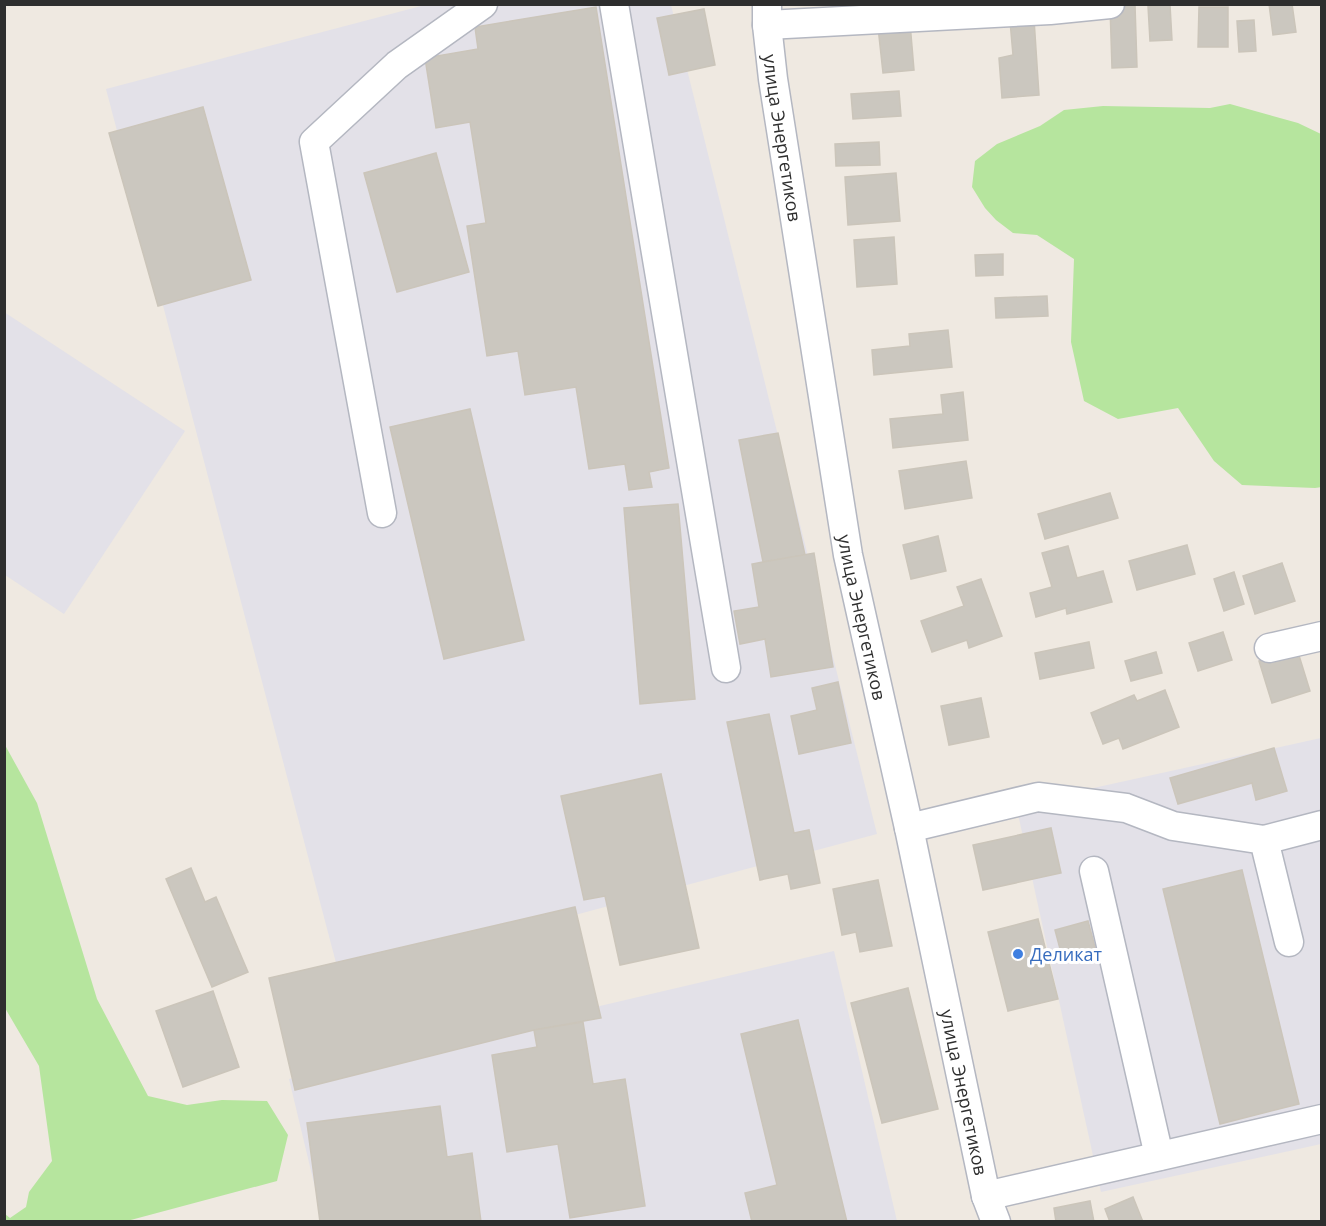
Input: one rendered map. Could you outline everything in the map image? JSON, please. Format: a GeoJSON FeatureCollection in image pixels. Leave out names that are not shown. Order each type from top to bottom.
{"type":"FeatureCollection","features":[{"type":"Feature","properties":{"kind":"street"},"geometry":{"type":"LineString","coordinates":[[382,513],[314,142],[397,65],[483,4]]}},
{"type":"Feature","properties":{"kind":"street"},"geometry":{"type":"LineString","coordinates":[[614,4],[726,668]]}},
{"type":"Feature","properties":{"kind":"street"},"geometry":{"type":"LineString","coordinates":[[767,15],[1050,10],[1110,4]]}},
{"type":"Feature","properties":{"kind":"street","name":"улица Энергетиков"},"geometry":{"type":"LineString","coordinates":[[767,15],[773,79],[848,555],[991,1209]]}},
{"type":"Feature","properties":{"kind":"street"},"geometry":{"type":"LineString","coordinates":[[1269,648],[1322,636]]}},
{"type":"Feature","properties":{"kind":"street"},"geometry":{"type":"LineString","coordinates":[[909,828],[1038,797],[1126,808],[1173,826],[1264,840],[1322,825]]}},
{"type":"Feature","properties":{"kind":"street"},"geometry":{"type":"LineString","coordinates":[[1264,840],[1289,942]]}},
{"type":"Feature","properties":{"kind":"street"},"geometry":{"type":"LineString","coordinates":[[1094,871],[1159,1156]]}},
{"type":"Feature","properties":{"kind":"street"},"geometry":{"type":"LineString","coordinates":[[991,1209],[1159,1156],[1322,1119]]}},
{"type":"Feature","properties":{"kind":"shaded area"},"geometry":{"type":"Polygon","coordinates":[[[425,5],[671,5],[877,834],[340,978],[106,89],[425,5]]]}},
{"type":"Feature","properties":{"kind":"shaded area"},"geometry":{"type":"Polygon","coordinates":[[[4,312],[185,431],[64,614],[5,575],[4,312]]]}},
{"type":"Feature","properties":{"kind":"shaded area"},"geometry":{"type":"Polygon","coordinates":[[[1321,738],[1321,1144],[1101,1192],[1016,805],[1321,738]]]}},
{"type":"Feature","properties":{"kind":"shaded area"},"geometry":{"type":"Polygon","coordinates":[[[834,951],[897,1221],[323,1221],[289,1079],[834,951]]]}},
{"type":"Feature","properties":{"kind":"green space"},"geometry":{"type":"Polygon","coordinates":[[[1230,104],[1298,123],[1321,134],[1322,487],[1242,485],[1214,461],[1178,408],[1118,419],[1084,401],[1071,342],[1074,259],[1037,235],[1013,233],[985,208],[972,187],[975,161],[997,144],[1040,126],[1064,110],[1103,106],[1210,108],[1230,104]]]}},
{"type":"Feature","properties":{"kind":"green space"},"geometry":{"type":"Polygon","coordinates":[[[5,745],[37,803],[97,999],[148,1096],[187,1105],[222,1100],[267,1101],[288,1135],[277,1181],[127,1221],[5,1221],[5,1214],[10,1218],[26,1207],[29,1192],[52,1161],[39,1066],[5,1008],[5,745]]]}},
{"type":"Feature","properties":{"kind":"building"},"geometry":{"type":"Polygon","coordinates":[[[1269,4],[1292,4],[1296,32],[1273,35],[1269,4]]]}},
{"type":"Feature","properties":{"kind":"building"},"geometry":{"type":"Polygon","coordinates":[[[1135,5],[1137,67],[1112,68],[1110,6],[1135,5]]]}},
{"type":"Feature","properties":{"kind":"building"},"geometry":{"type":"Polygon","coordinates":[[[1170,5],[1172,40],[1150,41],[1148,6],[1170,5]]]}},
{"type":"Feature","properties":{"kind":"building"},"geometry":{"type":"Polygon","coordinates":[[[596,7],[669,468],[649,472],[652,487],[629,490],[625,464],[589,469],[576,387],[525,395],[518,351],[487,356],[467,226],[486,223],[470,122],[436,128],[425,58],[478,49],[475,27],[596,7]]]}},
{"type":"Feature","properties":{"kind":"building"},"geometry":{"type":"Polygon","coordinates":[[[1199,7],[1228,7],[1228,47],[1198,47],[1199,7]]]}},
{"type":"Feature","properties":{"kind":"building"},"geometry":{"type":"Polygon","coordinates":[[[704,9],[715,65],[669,75],[657,18],[704,9]]]}},
{"type":"Feature","properties":{"kind":"building"},"geometry":{"type":"Polygon","coordinates":[[[1034,19],[1039,95],[1002,98],[999,58],[1013,55],[1010,21],[1034,19]]]}},
{"type":"Feature","properties":{"kind":"building"},"geometry":{"type":"Polygon","coordinates":[[[1254,20],[1256,51],[1239,52],[1237,21],[1254,20]]]}},
{"type":"Feature","properties":{"kind":"building"},"geometry":{"type":"Polygon","coordinates":[[[910,23],[914,70],[883,73],[878,27],[910,23]]]}},
{"type":"Feature","properties":{"kind":"building"},"geometry":{"type":"Polygon","coordinates":[[[899,91],[901,116],[853,119],[851,94],[899,91]]]}},
{"type":"Feature","properties":{"kind":"building"},"geometry":{"type":"Polygon","coordinates":[[[203,107],[251,280],[158,306],[109,133],[203,107]]]}},
{"type":"Feature","properties":{"kind":"building"},"geometry":{"type":"Polygon","coordinates":[[[879,142],[880,165],[836,166],[835,144],[879,142]]]}},
{"type":"Feature","properties":{"kind":"building"},"geometry":{"type":"Polygon","coordinates":[[[436,153],[469,272],[397,292],[364,173],[436,153]]]}},
{"type":"Feature","properties":{"kind":"building"},"geometry":{"type":"Polygon","coordinates":[[[896,173],[900,221],[848,225],[845,177],[896,173]]]}},
{"type":"Feature","properties":{"kind":"building"},"geometry":{"type":"Polygon","coordinates":[[[894,237],[897,284],[857,287],[854,240],[894,237]]]}},
{"type":"Feature","properties":{"kind":"building"},"geometry":{"type":"Polygon","coordinates":[[[1003,254],[1003,275],[976,276],[975,255],[1003,254]]]}},
{"type":"Feature","properties":{"kind":"building"},"geometry":{"type":"Polygon","coordinates":[[[1047,296],[1048,316],[996,318],[995,298],[1047,296]]]}},
{"type":"Feature","properties":{"kind":"building"},"geometry":{"type":"Polygon","coordinates":[[[948,330],[952,367],[874,375],[872,350],[910,346],[909,334],[948,330]]]}},
{"type":"Feature","properties":{"kind":"building"},"geometry":{"type":"Polygon","coordinates":[[[963,392],[968,440],[893,448],[890,419],[943,414],[941,395],[963,392]]]}},
{"type":"Feature","properties":{"kind":"building"},"geometry":{"type":"Polygon","coordinates":[[[470,409],[524,640],[444,659],[390,427],[470,409]]]}},
{"type":"Feature","properties":{"kind":"building"},"geometry":{"type":"Polygon","coordinates":[[[778,433],[805,555],[763,562],[739,440],[778,433]]]}},
{"type":"Feature","properties":{"kind":"building"},"geometry":{"type":"Polygon","coordinates":[[[966,461],[972,498],[905,509],[899,471],[966,461]]]}},
{"type":"Feature","properties":{"kind":"building"},"geometry":{"type":"Polygon","coordinates":[[[1110,493],[1118,518],[1045,539],[1038,514],[1110,493]]]}},
{"type":"Feature","properties":{"kind":"building"},"geometry":{"type":"Polygon","coordinates":[[[678,504],[695,699],[640,704],[624,508],[678,504]]]}},
{"type":"Feature","properties":{"kind":"building"},"geometry":{"type":"Polygon","coordinates":[[[938,536],[946,571],[911,579],[903,545],[938,536]]]}},
{"type":"Feature","properties":{"kind":"building"},"geometry":{"type":"Polygon","coordinates":[[[1187,545],[1195,574],[1137,590],[1129,561],[1187,545]]]}},
{"type":"Feature","properties":{"kind":"building"},"geometry":{"type":"Polygon","coordinates":[[[1068,546],[1077,578],[1103,571],[1112,602],[1067,614],[1066,608],[1036,617],[1030,593],[1052,587],[1042,553],[1068,546]]]}},
{"type":"Feature","properties":{"kind":"building"},"geometry":{"type":"Polygon","coordinates":[[[814,553],[833,667],[771,677],[765,639],[740,644],[734,611],[759,607],[752,564],[814,553]]]}},
{"type":"Feature","properties":{"kind":"building"},"geometry":{"type":"Polygon","coordinates":[[[1282,563],[1295,601],[1255,614],[1243,576],[1282,563]]]}},
{"type":"Feature","properties":{"kind":"building"},"geometry":{"type":"Polygon","coordinates":[[[1234,572],[1244,604],[1224,611],[1214,579],[1234,572]]]}},
{"type":"Feature","properties":{"kind":"building"},"geometry":{"type":"Polygon","coordinates":[[[981,579],[1002,636],[969,648],[967,640],[932,652],[921,621],[964,606],[957,587],[981,579]]]}},
{"type":"Feature","properties":{"kind":"building"},"geometry":{"type":"Polygon","coordinates":[[[1223,632],[1232,660],[1198,671],[1189,643],[1223,632]]]}},
{"type":"Feature","properties":{"kind":"building"},"geometry":{"type":"Polygon","coordinates":[[[1089,642],[1094,668],[1040,679],[1035,653],[1089,642]]]}},
{"type":"Feature","properties":{"kind":"building"},"geometry":{"type":"Polygon","coordinates":[[[1297,649],[1310,691],[1272,703],[1259,661],[1297,649]]]}},
{"type":"Feature","properties":{"kind":"building"},"geometry":{"type":"Polygon","coordinates":[[[1156,652],[1162,673],[1131,681],[1125,661],[1156,652]]]}},
{"type":"Feature","properties":{"kind":"building"},"geometry":{"type":"Polygon","coordinates":[[[838,682],[851,743],[799,754],[791,716],[817,710],[812,688],[838,682]]]}},
{"type":"Feature","properties":{"kind":"building"},"geometry":{"type":"Polygon","coordinates":[[[1165,690],[1179,727],[1123,749],[1119,738],[1103,744],[1091,713],[1134,695],[1137,701],[1165,690]]]}},
{"type":"Feature","properties":{"kind":"building"},"geometry":{"type":"Polygon","coordinates":[[[981,698],[989,737],[949,745],[941,706],[981,698]]]}},
{"type":"Feature","properties":{"kind":"building"},"geometry":{"type":"Polygon","coordinates":[[[769,714],[794,833],[809,830],[820,883],[791,889],[788,874],[760,880],[727,722],[769,714]]]}},
{"type":"Feature","properties":{"kind":"building"},"geometry":{"type":"Polygon","coordinates":[[[1274,748],[1287,791],[1256,800],[1252,783],[1178,804],[1170,778],[1274,748]]]}},
{"type":"Feature","properties":{"kind":"building"},"geometry":{"type":"Polygon","coordinates":[[[661,774],[699,948],[620,965],[605,896],[584,900],[561,796],[661,774]]]}},
{"type":"Feature","properties":{"kind":"building"},"geometry":{"type":"Polygon","coordinates":[[[1051,828],[1061,873],[983,890],[973,845],[1051,828]]]}},
{"type":"Feature","properties":{"kind":"building"},"geometry":{"type":"Polygon","coordinates":[[[191,868],[205,902],[216,897],[248,972],[212,987],[166,879],[191,868]]]}},
{"type":"Feature","properties":{"kind":"building"},"geometry":{"type":"Polygon","coordinates":[[[1242,870],[1299,1104],[1220,1124],[1163,889],[1242,870]]]}},
{"type":"Feature","properties":{"kind":"building"},"geometry":{"type":"Polygon","coordinates":[[[878,880],[892,946],[860,952],[856,932],[842,935],[833,889],[878,880]]]}},
{"type":"Feature","properties":{"kind":"building"},"geometry":{"type":"Polygon","coordinates":[[[575,907],[601,1018],[534,1030],[295,1090],[269,978],[575,907]]]}},
{"type":"Feature","properties":{"kind":"building"},"geometry":{"type":"Polygon","coordinates":[[[1038,919],[1058,999],[1008,1011],[988,932],[1038,919]]]}},
{"type":"Feature","properties":{"kind":"building"},"geometry":{"type":"Polygon","coordinates":[[[1088,921],[1096,951],[1063,960],[1055,930],[1088,921]]]}},
{"type":"Feature","properties":{"kind":"building"},"geometry":{"type":"Polygon","coordinates":[[[908,988],[938,1109],[882,1123],[851,1003],[908,988]]]}},
{"type":"Feature","properties":{"kind":"building"},"geometry":{"type":"Polygon","coordinates":[[[213,991],[239,1067],[183,1087],[156,1011],[213,991]]]}},
{"type":"Feature","properties":{"kind":"building"},"geometry":{"type":"Polygon","coordinates":[[[798,1020],[847,1222],[752,1222],[745,1193],[777,1185],[741,1034],[798,1020]]]}},
{"type":"Feature","properties":{"kind":"building"},"geometry":{"type":"Polygon","coordinates":[[[583,1022],[593,1084],[625,1079],[645,1206],[570,1218],[558,1144],[507,1152],[492,1055],[537,1047],[534,1030],[583,1022]]]}},
{"type":"Feature","properties":{"kind":"building"},"geometry":{"type":"Polygon","coordinates":[[[440,1106],[447,1157],[472,1153],[481,1222],[320,1222],[307,1123],[440,1106]]]}},
{"type":"Feature","properties":{"kind":"building"},"geometry":{"type":"Polygon","coordinates":[[[1133,1197],[1143,1222],[1110,1222],[1105,1209],[1133,1197]]]}},
{"type":"Feature","properties":{"kind":"building"},"geometry":{"type":"Polygon","coordinates":[[[1090,1201],[1094,1222],[1056,1222],[1054,1208],[1090,1201]]]}},
{"type":"Feature","properties":{"kind":"place","name":"Деликат"},"geometry":{"type":"Point","coordinates":[1018,954]}}]}
